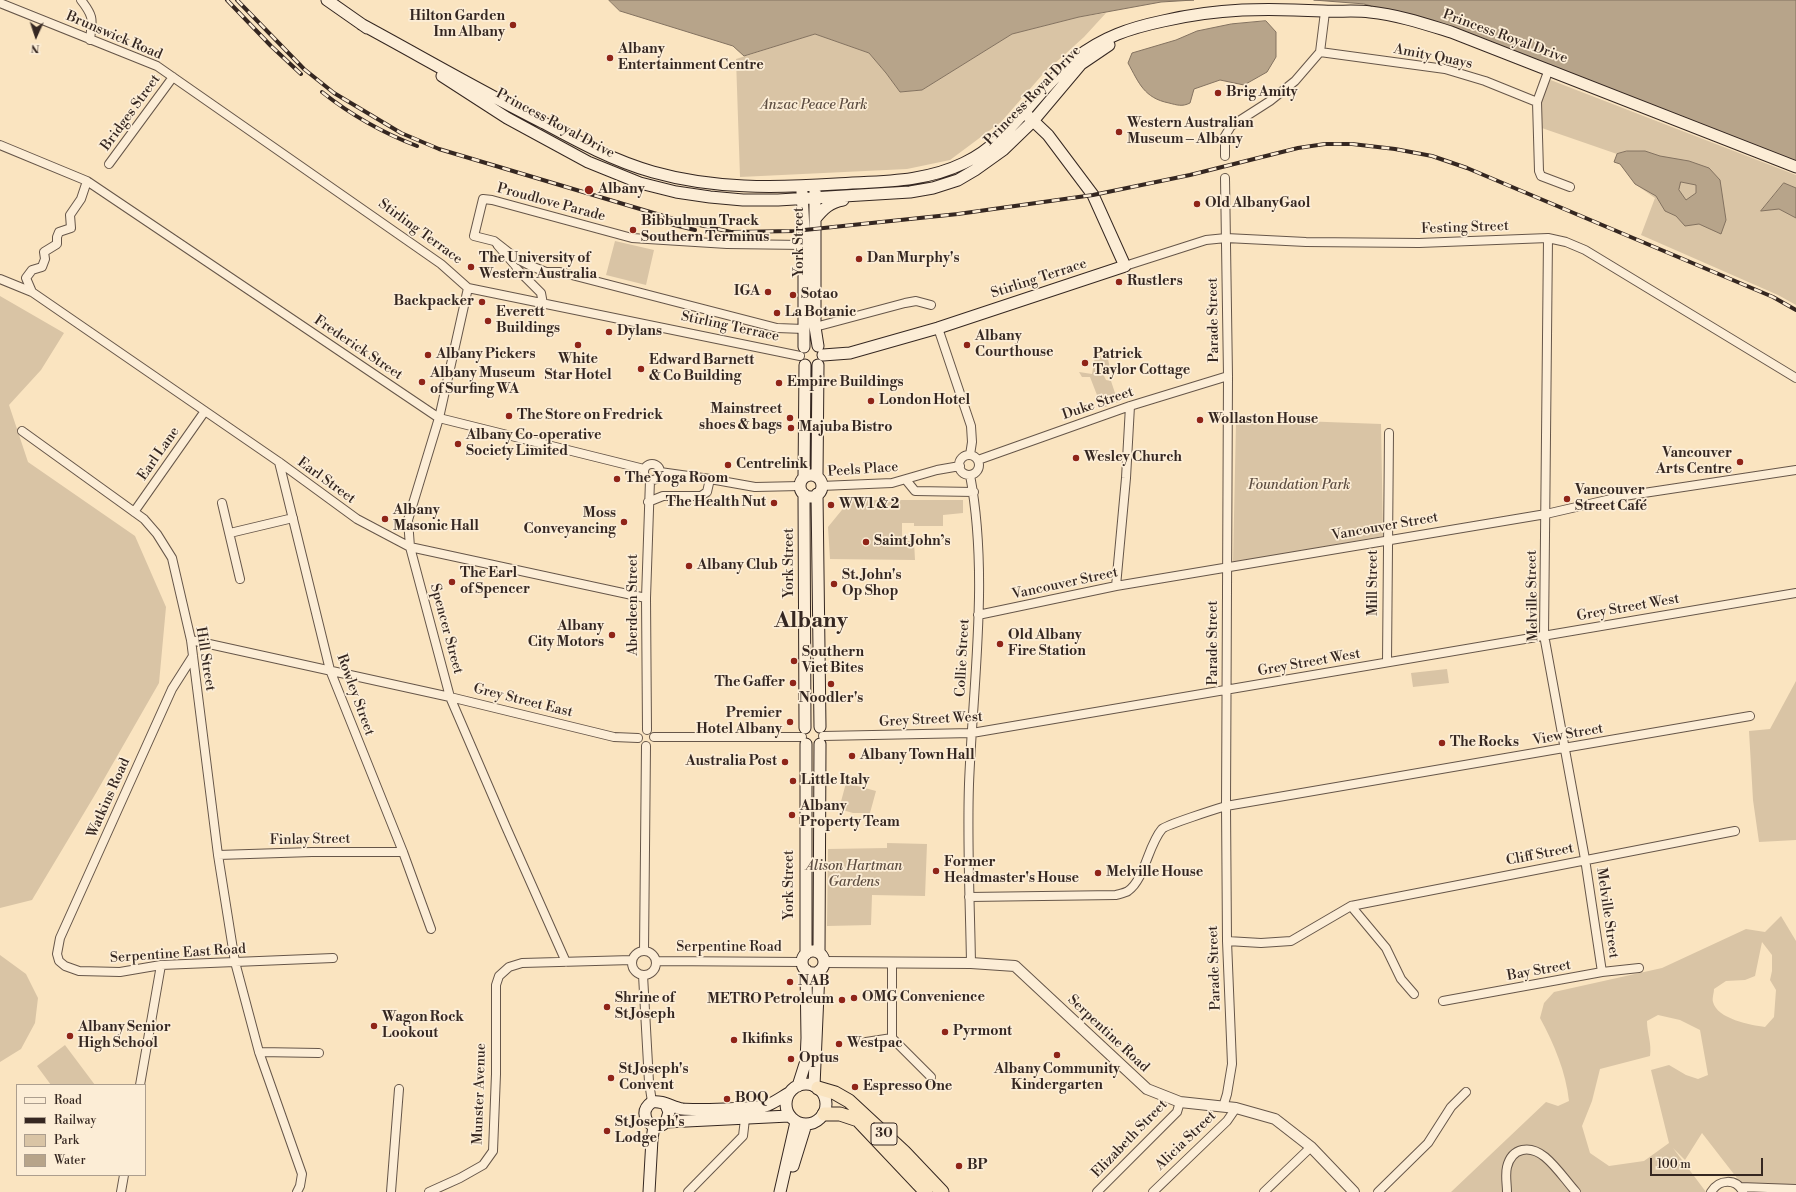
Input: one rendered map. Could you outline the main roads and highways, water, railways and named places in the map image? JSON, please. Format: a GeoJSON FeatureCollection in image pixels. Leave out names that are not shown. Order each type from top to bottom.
{"type":"FeatureCollection","features":[{"type":"Feature","properties":{"kind":"highway","name":"30"},"geometry":{"type":"LineString","coordinates":[[816,1087],[835,1093],[849,1100],[904,1152],[942,1192]]}},
{"type":"Feature","properties":{"kind":"highway","name":"30"},"geometry":{"type":"LineString","coordinates":[[824,1114],[840,1114],[858,1120],[926,1192]]}},
{"type":"Feature","properties":{"kind":"main road","name":"Princess Royal Drive"},"geometry":{"type":"LineString","coordinates":[[327,0],[361,24],[507,118],[588,162],[640,183],[676,192],[743,200],[816,198],[893,192],[933,188],[958,180],[992,159],[1033,121],[1082,64],[1120,38],[1164,21]]}},
{"type":"Feature","properties":{"kind":"main road","name":"Princess Royal Drive"},"geometry":{"type":"LineString","coordinates":[[361,24],[513,108],[603,154],[654,172],[712,184],[743,187],[815,186],[913,180],[946,171],[980,156],[996,143],[1058,73],[1078,56],[1095,45],[1129,29],[1196,14],[1235,10],[1292,9],[1325,12],[1370,12],[1411,20],[1451,32],[1549,69],[1796,167]]}},
{"type":"Feature","properties":{"kind":"main road"},"geometry":{"type":"LineString","coordinates":[[507,118],[513,108]]}},
{"type":"Feature","properties":{"kind":"main road"},"geometry":{"type":"LineString","coordinates":[[1024,112],[1033,121]]}},
{"type":"Feature","properties":{"kind":"main road","name":"Stirling Terrace"},"geometry":{"type":"LineString","coordinates":[[820,355],[850,353],[938,328],[1125,266],[1093,195],[1048,135],[1033,121]]}},
{"type":"Feature","properties":{"kind":"main road"},"geometry":{"type":"LineString","coordinates":[[802,186],[804,225]]}},
{"type":"Feature","properties":{"kind":"main road","name":"York Street"},"geometry":{"type":"LineString","coordinates":[[815,186],[815,327],[820,355],[818,486],[821,736],[821,962],[816,1087]]}},
{"type":"Feature","properties":{"kind":"main road"},"geometry":{"type":"LineString","coordinates":[[815,219],[824,209],[834,202],[893,192]]}},
{"type":"Feature","properties":{"kind":"main road"},"geometry":{"type":"LineString","coordinates":[[778,200],[792,202],[804,225]]}},
{"type":"Feature","properties":{"kind":"main road","name":"York Street"},"geometry":{"type":"LineString","coordinates":[[793,1090],[806,1061],[808,1038],[805,962],[803,486],[804,225]]}},
{"type":"Feature","properties":{"kind":"main road"},"geometry":{"type":"LineString","coordinates":[[804,245],[816,245]]}},
{"type":"Feature","properties":{"kind":"main road"},"geometry":{"type":"LineString","coordinates":[[804,328],[815,327]]}},
{"type":"Feature","properties":{"kind":"main road"},"geometry":{"type":"LineString","coordinates":[[811,344],[820,355],[812,367],[803,356],[811,344]]}},
{"type":"Feature","properties":{"kind":"main road"},"geometry":{"type":"LineString","coordinates":[[810,475],[818,486],[811,496],[803,486],[810,475]]}},
{"type":"Feature","properties":{"kind":"main road"},"geometry":{"type":"LineString","coordinates":[[812,725],[821,736],[813,746],[805,736],[812,725]]}},
{"type":"Feature","properties":{"kind":"main road"},"geometry":{"type":"LineString","coordinates":[[812,951],[821,962],[813,973],[805,962],[812,951]]}},
{"type":"Feature","properties":{"kind":"main road"},"geometry":{"type":"LineString","coordinates":[[806,1084],[816,1087],[823,1093],[826,1107],[824,1114],[816,1121],[745,1119],[666,1122],[658,1126],[650,1124],[645,1117],[646,1108],[652,1102],[657,1101],[682,1109],[751,1108],[766,1106],[793,1090],[806,1084]]}},
{"type":"Feature","properties":{"kind":"main road"},"geometry":{"type":"LineString","coordinates":[[786,1192],[796,1153],[797,1121],[786,1108],[786,1101],[793,1090]]}},
{"type":"Feature","properties":{"kind":"main road"},"geometry":{"type":"LineString","coordinates":[[666,1105],[669,1112],[666,1122]]}},
{"type":"Feature","properties":{"kind":"main road"},"geometry":{"type":"LineString","coordinates":[[780,1192],[797,1121]]}},
{"type":"Feature","properties":{"kind":"main road"},"geometry":{"type":"LineString","coordinates":[[649,1192],[654,1126]]}},
{"type":"Feature","properties":{"kind":"water"},"geometry":{"type":"Polygon","coordinates":[[[609,0],[1194,0],[1161,2],[1079,17],[1012,34],[922,90],[900,92],[869,53],[815,34],[744,56],[733,46],[620,11],[609,0]]]}},
{"type":"Feature","properties":{"kind":"water"},"geometry":{"type":"Polygon","coordinates":[[[1314,0],[1796,0],[1796,162],[1451,28],[1364,4],[1314,0]]]}},
{"type":"Feature","properties":{"kind":"water"},"geometry":{"type":"Polygon","coordinates":[[[1266,21],[1276,32],[1276,57],[1267,72],[1244,85],[1220,80],[1194,89],[1190,103],[1187,104],[1177,105],[1161,101],[1148,93],[1139,83],[1128,63],[1132,53],[1176,40],[1197,31],[1231,24],[1266,21]]]}},
{"type":"Feature","properties":{"kind":"water"},"geometry":{"type":"Polygon","coordinates":[[[1627,151],[1645,151],[1660,156],[1689,161],[1709,168],[1720,180],[1726,220],[1721,234],[1699,224],[1685,226],[1676,216],[1665,211],[1656,196],[1635,184],[1620,164],[1614,162],[1617,154],[1627,151]],[[1681,182],[1679,190],[1686,200],[1696,193],[1696,185],[1681,182]]]}},
{"type":"Feature","properties":{"kind":"water"},"geometry":{"type":"Polygon","coordinates":[[[1784,183],[1796,188],[1796,218],[1779,209],[1761,211],[1784,183]]]}},
{"type":"Feature","properties":{"kind":"railway"},"geometry":{"type":"LineString","coordinates":[[227,0],[271,46],[301,74]]}},
{"type":"Feature","properties":{"kind":"railway"},"geometry":{"type":"LineString","coordinates":[[237,0],[304,69],[334,93],[401,133],[439,149],[677,220],[731,232],[795,231],[958,214],[1093,195],[1190,175],[1298,148],[1325,144],[1352,144],[1395,149],[1432,156],[1467,168],[1773,297],[1796,310]]}},
{"type":"Feature","properties":{"kind":"railway"},"geometry":{"type":"LineString","coordinates":[[322,92],[368,123],[417,146]]}},
{"type":"Feature","properties":{"kind":"railway"},"geometry":{"type":"LineString","coordinates":[[666,223],[695,230]]}},
{"type":"Feature","properties":{"kind":"place","name":"Hilton Garden Inn Albany"},"geometry":{"type":"Point","coordinates":[513,25]}},
{"type":"Feature","properties":{"kind":"place","name":"Albany Entertainment Centre"},"geometry":{"type":"Point","coordinates":[610,58]}},
{"type":"Feature","properties":{"kind":"place","name":"Brig Amity"},"geometry":{"type":"Point","coordinates":[1218,93]}},
{"type":"Feature","properties":{"kind":"place","name":"Western Australian Museum – Albany"},"geometry":{"type":"Point","coordinates":[1119,132]}},
{"type":"Feature","properties":{"kind":"place","name":"Albany"},"geometry":{"type":"Point","coordinates":[589,190]}},
{"type":"Feature","properties":{"kind":"place","name":"Old AlbanyGaol"},"geometry":{"type":"Point","coordinates":[1197,204]}},
{"type":"Feature","properties":{"kind":"place","name":"Bibbulmun Track Southern Terminus"},"geometry":{"type":"Point","coordinates":[633,230]}},
{"type":"Feature","properties":{"kind":"place","name":"Dan Murphy's"},"geometry":{"type":"Point","coordinates":[859,259]}},
{"type":"Feature","properties":{"kind":"place","name":"The University of Western Australia"},"geometry":{"type":"Point","coordinates":[471,267]}},
{"type":"Feature","properties":{"kind":"place","name":"Rustlers"},"geometry":{"type":"Point","coordinates":[1119,282]}},
{"type":"Feature","properties":{"kind":"place","name":"IGA"},"geometry":{"type":"Point","coordinates":[768,292]}},
{"type":"Feature","properties":{"kind":"place","name":"Sotao"},"geometry":{"type":"Point","coordinates":[793,295]}},
{"type":"Feature","properties":{"kind":"place","name":"Backpacker"},"geometry":{"type":"Point","coordinates":[482,302]}},
{"type":"Feature","properties":{"kind":"place","name":"La Botanic"},"geometry":{"type":"Point","coordinates":[777,313]}},
{"type":"Feature","properties":{"kind":"place","name":"Everett Buildings"},"geometry":{"type":"Point","coordinates":[488,321]}},
{"type":"Feature","properties":{"kind":"place","name":"Dylans"},"geometry":{"type":"Point","coordinates":[609,332]}},
{"type":"Feature","properties":{"kind":"place","name":"White Star Hotel"},"geometry":{"type":"Point","coordinates":[578,345]}},
{"type":"Feature","properties":{"kind":"place","name":"Albany Courthouse"},"geometry":{"type":"Point","coordinates":[967,345]}},
{"type":"Feature","properties":{"kind":"place","name":"Albany Pickers"},"geometry":{"type":"Point","coordinates":[428,355]}},
{"type":"Feature","properties":{"kind":"place","name":"Patrick Taylor Cottage"},"geometry":{"type":"Point","coordinates":[1085,363]}},
{"type":"Feature","properties":{"kind":"place","name":"Edward Barnett & Co Building"},"geometry":{"type":"Point","coordinates":[641,369]}},
{"type":"Feature","properties":{"kind":"place","name":"Albany Museum of Surfing WA"},"geometry":{"type":"Point","coordinates":[422,382]}},
{"type":"Feature","properties":{"kind":"place","name":"Empire Buildings"},"geometry":{"type":"Point","coordinates":[779,383]}},
{"type":"Feature","properties":{"kind":"place","name":"London Hotel"},"geometry":{"type":"Point","coordinates":[871,401]}},
{"type":"Feature","properties":{"kind":"place","name":"The Store on Fredrick"},"geometry":{"type":"Point","coordinates":[509,416]}},
{"type":"Feature","properties":{"kind":"place","name":"Mainstreet shoes & bags"},"geometry":{"type":"Point","coordinates":[790,418]}},
{"type":"Feature","properties":{"kind":"place","name":"Wollaston House"},"geometry":{"type":"Point","coordinates":[1200,420]}},
{"type":"Feature","properties":{"kind":"place","name":"Majuba Bistro"},"geometry":{"type":"Point","coordinates":[791,428]}},
{"type":"Feature","properties":{"kind":"place","name":"Albany Co-operative Society Limited"},"geometry":{"type":"Point","coordinates":[458,444]}},
{"type":"Feature","properties":{"kind":"place","name":"Wesley Church"},"geometry":{"type":"Point","coordinates":[1076,458]}},
{"type":"Feature","properties":{"kind":"place","name":"Vancouver Arts Centre"},"geometry":{"type":"Point","coordinates":[1740,462]}},
{"type":"Feature","properties":{"kind":"place","name":"Centrelink"},"geometry":{"type":"Point","coordinates":[728,465]}},
{"type":"Feature","properties":{"kind":"place","name":"The Yoga Room"},"geometry":{"type":"Point","coordinates":[617,479]}},
{"type":"Feature","properties":{"kind":"place","name":"Vancouver Street Café"},"geometry":{"type":"Point","coordinates":[1567,499]}},
{"type":"Feature","properties":{"kind":"place","name":"The Health Nut"},"geometry":{"type":"Point","coordinates":[774,503]}},
{"type":"Feature","properties":{"kind":"place","name":"WW1 & 2"},"geometry":{"type":"Point","coordinates":[831,505]}},
{"type":"Feature","properties":{"kind":"place","name":"Albany Masonic Hall"},"geometry":{"type":"Point","coordinates":[385,519]}},
{"type":"Feature","properties":{"kind":"place","name":"Moss Conveyancing"},"geometry":{"type":"Point","coordinates":[624,522]}},
{"type":"Feature","properties":{"kind":"place","name":"Saint John’s"},"geometry":{"type":"Point","coordinates":[866,542]}},
{"type":"Feature","properties":{"kind":"place","name":"Albany Club"},"geometry":{"type":"Point","coordinates":[689,566]}},
{"type":"Feature","properties":{"kind":"place","name":"The Earl of Spencer"},"geometry":{"type":"Point","coordinates":[452,582]}},
{"type":"Feature","properties":{"kind":"place","name":"St. John's Op Shop"},"geometry":{"type":"Point","coordinates":[834,584]}},
{"type":"Feature","properties":{"kind":"place","name":"Albany City Motors"},"geometry":{"type":"Point","coordinates":[612,635]}},
{"type":"Feature","properties":{"kind":"place","name":"Old Albany Fire Station"},"geometry":{"type":"Point","coordinates":[1000,644]}},
{"type":"Feature","properties":{"kind":"place","name":"Southern Viet Bites"},"geometry":{"type":"Point","coordinates":[794,661]}},
{"type":"Feature","properties":{"kind":"place","name":"The Gaffer"},"geometry":{"type":"Point","coordinates":[793,683]}},
{"type":"Feature","properties":{"kind":"place","name":"Noodler's"},"geometry":{"type":"Point","coordinates":[831,684]}},
{"type":"Feature","properties":{"kind":"place","name":"Premier Hotel Albany"},"geometry":{"type":"Point","coordinates":[790,722]}},
{"type":"Feature","properties":{"kind":"place","name":"The Rocks"},"geometry":{"type":"Point","coordinates":[1442,743]}},
{"type":"Feature","properties":{"kind":"place","name":"Albany Town Hall"},"geometry":{"type":"Point","coordinates":[852,756]}},
{"type":"Feature","properties":{"kind":"place","name":"Australia Post"},"geometry":{"type":"Point","coordinates":[785,762]}},
{"type":"Feature","properties":{"kind":"place","name":"Little Italy"},"geometry":{"type":"Point","coordinates":[793,781]}},
{"type":"Feature","properties":{"kind":"place","name":"Albany Property Team"},"geometry":{"type":"Point","coordinates":[792,815]}},
{"type":"Feature","properties":{"kind":"place","name":"Former Headmaster's House"},"geometry":{"type":"Point","coordinates":[936,871]}},
{"type":"Feature","properties":{"kind":"place","name":"Melville House"},"geometry":{"type":"Point","coordinates":[1098,873]}},
{"type":"Feature","properties":{"kind":"place","name":"NAB"},"geometry":{"type":"Point","coordinates":[790,982]}},
{"type":"Feature","properties":{"kind":"place","name":"OMG Convenience"},"geometry":{"type":"Point","coordinates":[854,998]}},
{"type":"Feature","properties":{"kind":"place","name":"METRO Petroleum"},"geometry":{"type":"Point","coordinates":[842,1000]}},
{"type":"Feature","properties":{"kind":"place","name":"Shrine of St Joseph"},"geometry":{"type":"Point","coordinates":[607,1007]}},
{"type":"Feature","properties":{"kind":"place","name":"Wagon Rock Lookout"},"geometry":{"type":"Point","coordinates":[374,1026]}},
{"type":"Feature","properties":{"kind":"place","name":"Pyrmont"},"geometry":{"type":"Point","coordinates":[945,1032]}},
{"type":"Feature","properties":{"kind":"place","name":"Albany Senior High School"},"geometry":{"type":"Point","coordinates":[70,1036]}},
{"type":"Feature","properties":{"kind":"place","name":"Ikifinks"},"geometry":{"type":"Point","coordinates":[734,1040]}},
{"type":"Feature","properties":{"kind":"place","name":"Westpac"},"geometry":{"type":"Point","coordinates":[839,1044]}},
{"type":"Feature","properties":{"kind":"place","name":"Albany Community Kindergarten"},"geometry":{"type":"Point","coordinates":[1057,1055]}},
{"type":"Feature","properties":{"kind":"place","name":"Optus"},"geometry":{"type":"Point","coordinates":[791,1059]}},
{"type":"Feature","properties":{"kind":"place","name":"St Joseph's Convent"},"geometry":{"type":"Point","coordinates":[611,1078]}},
{"type":"Feature","properties":{"kind":"place","name":"Espresso One"},"geometry":{"type":"Point","coordinates":[855,1087]}},
{"type":"Feature","properties":{"kind":"place","name":"BOQ"},"geometry":{"type":"Point","coordinates":[727,1099]}},
{"type":"Feature","properties":{"kind":"place","name":"St Joseph's Lodge"},"geometry":{"type":"Point","coordinates":[607,1131]}},
{"type":"Feature","properties":{"kind":"place","name":"BP"},"geometry":{"type":"Point","coordinates":[959,1166]}},
{"type":"Feature","properties":{"kind":"district","name":"Albany"},"geometry":{"type":"Point","coordinates":[811,622]}},
{"type":"Feature","properties":{"kind":"park label","name":"Anzac Peace Park"},"geometry":{"type":"Point","coordinates":[814,106]}},
{"type":"Feature","properties":{"kind":"park label","name":"Foundation Park"},"geometry":{"type":"Point","coordinates":[1299,486]}},
{"type":"Feature","properties":{"kind":"park label","name":"Alison Hartman Gardens"},"geometry":{"type":"Point","coordinates":[854,876]}}]}
